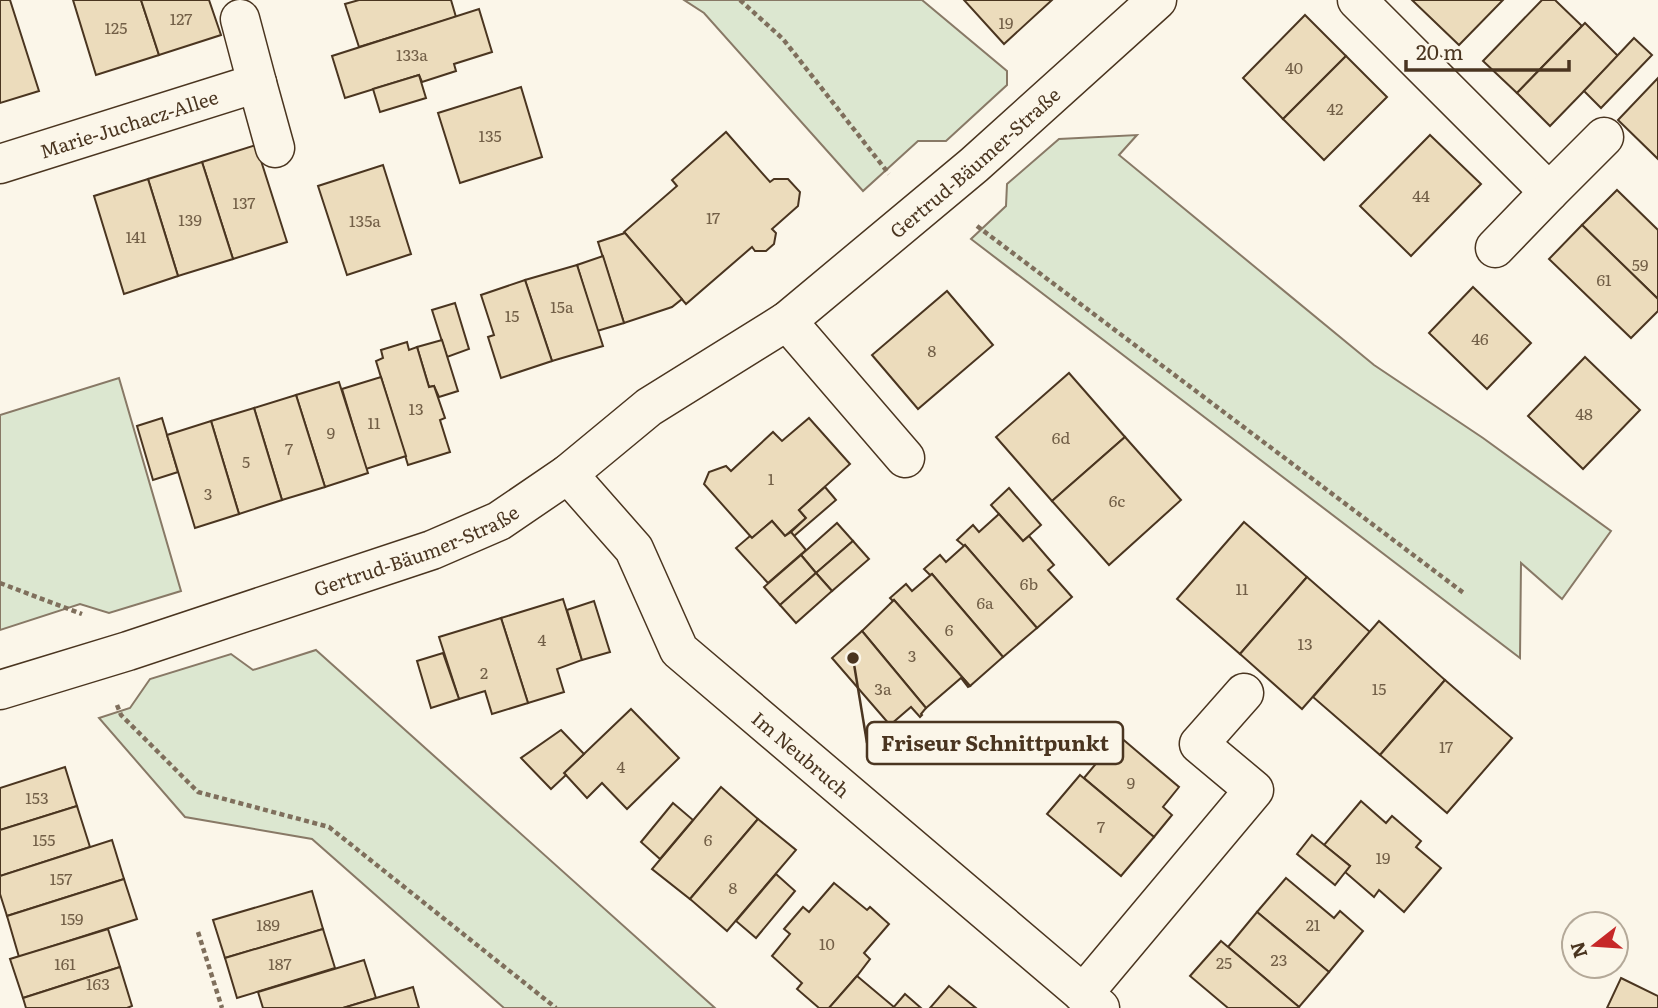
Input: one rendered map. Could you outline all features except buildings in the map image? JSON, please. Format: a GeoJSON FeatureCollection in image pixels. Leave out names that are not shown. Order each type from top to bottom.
{"type":"FeatureCollection","features":[{"type":"Feature","properties":{"kind":"street","name":"Gertrud-Bäumer-Straße"},"geometry":{"type":"LineString","coordinates":[[0,690],[128,651],[432,550],[499,521],[568,474],[649,407],[788,321],[974,165],[1157,0]]}},
{"type":"Feature","properties":{"kind":"street"},"geometry":{"type":"LineString","coordinates":[[1357,0],[1549,192]]}},
{"type":"Feature","properties":{"kind":"street"},"geometry":{"type":"LineString","coordinates":[[240,19],[275,148]]}},
{"type":"Feature","properties":{"kind":"street","name":"Marie-Juchacz-Allee"},"geometry":{"type":"LineString","coordinates":[[0,164],[257,83]]}},
{"type":"Feature","properties":{"kind":"street"},"geometry":{"type":"LineString","coordinates":[[1495,248],[1604,137]]}},
{"type":"Feature","properties":{"kind":"street"},"geometry":{"type":"LineString","coordinates":[[788,321],[905,458]]}},
{"type":"Feature","properties":{"kind":"street","name":"Im Neubruch"},"geometry":{"type":"LineString","coordinates":[[568,474],[634,549],[679,650],[1092,1001],[1254,790],[1199,744],[1244,693]]}},
{"type":"Feature","properties":{"kind":"path"},"geometry":{"type":"LineString","coordinates":[[740,0],[783,39],[891,176],[900,169]]}},
{"type":"Feature","properties":{"kind":"path"},"geometry":{"type":"LineString","coordinates":[[974,224],[1465,594]]}},
{"type":"Feature","properties":{"kind":"path"},"geometry":{"type":"LineString","coordinates":[[0,583],[61,607],[120,625],[136,678],[117,705],[121,715],[198,792],[329,827],[556,1008]]}},
{"type":"Feature","properties":{"kind":"path"},"geometry":{"type":"LineString","coordinates":[[198,932],[222,1008]]}},
{"type":"Feature","properties":{"kind":"green space"},"geometry":{"type":"Polygon","coordinates":[[[684,0],[922,0],[1007,71],[1007,85],[946,141],[918,141],[863,191],[704,13],[684,0]]]}},
{"type":"Feature","properties":{"kind":"green space"},"geometry":{"type":"Polygon","coordinates":[[[1137,135],[1119,155],[1374,365],[1483,438],[1611,531],[1562,599],[1521,563],[1520,658],[971,239],[1006,206],[1007,184],[1059,139],[1137,135]]]}},
{"type":"Feature","properties":{"kind":"green space"},"geometry":{"type":"Polygon","coordinates":[[[119,378],[181,591],[109,613],[80,604],[0,630],[0,415],[119,378]]]}},
{"type":"Feature","properties":{"kind":"green space"},"geometry":{"type":"Polygon","coordinates":[[[316,650],[715,1008],[504,1008],[312,839],[185,817],[99,718],[130,708],[150,679],[231,654],[253,670],[316,650]]]}},
{"type":"Feature","properties":{"kind":"place","name":"Friseur Schnittpunkt"},"geometry":{"type":"Point","coordinates":[853,658]}}]}
